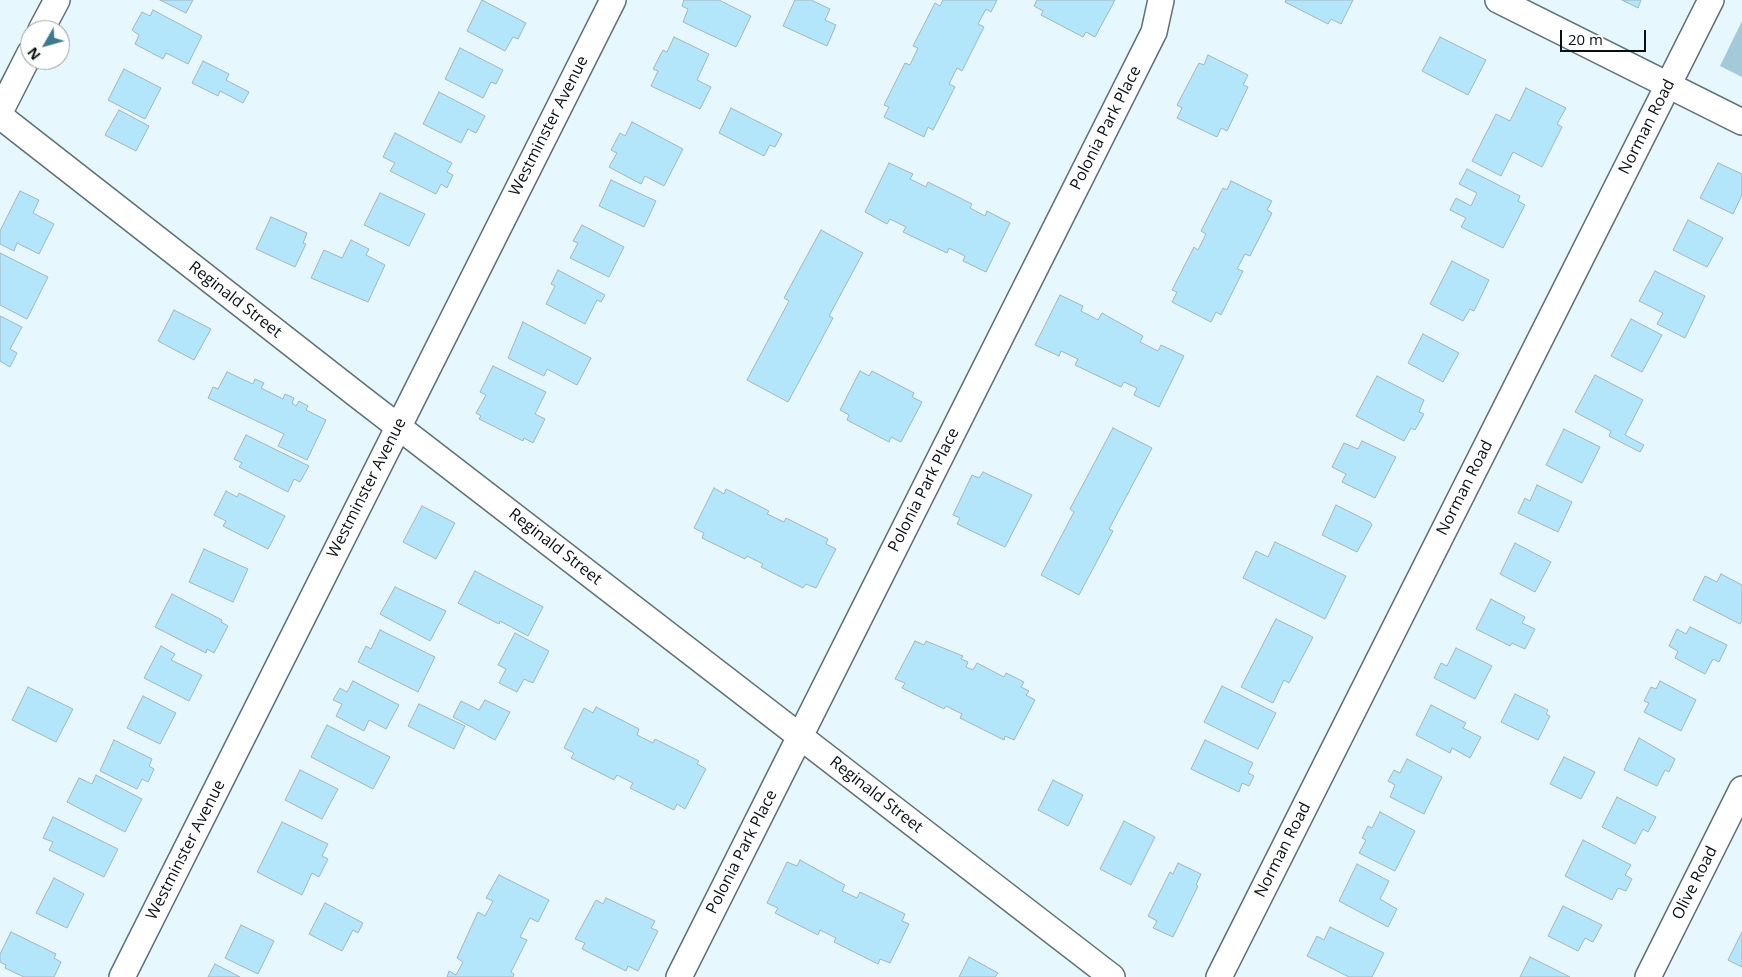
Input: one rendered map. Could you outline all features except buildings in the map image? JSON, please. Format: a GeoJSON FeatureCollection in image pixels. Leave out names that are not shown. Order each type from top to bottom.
{"type":"FeatureCollection","features":[{"type":"Feature","properties":{"kind":"street"},"geometry":{"type":"LineString","coordinates":[[47,20],[57,0]]}},
{"type":"Feature","properties":{"kind":"street","name":"Westminster Avenue"},"geometry":{"type":"LineString","coordinates":[[122,977],[613,0]]}},
{"type":"Feature","properties":{"kind":"street","name":"Polonia Park Place"},"geometry":{"type":"LineString","coordinates":[[679,977],[1154,32],[1161,0]]}},
{"type":"Feature","properties":{"kind":"street"},"geometry":{"type":"LineString","coordinates":[[1498,0],[1742,122]]}},
{"type":"Feature","properties":{"kind":"street","name":"Norman Road"},"geometry":{"type":"LineString","coordinates":[[1219,977],[1710,0]]}},
{"type":"Feature","properties":{"kind":"street"},"geometry":{"type":"LineString","coordinates":[[0,112],[21,70]]}},
{"type":"Feature","properties":{"kind":"street","name":"Reginald Street"},"geometry":{"type":"LineString","coordinates":[[0,116],[354,392],[1112,977]]}},
{"type":"Feature","properties":{"kind":"street","name":"Olive Road"},"geometry":{"type":"LineString","coordinates":[[1648,977],[1742,789]]}},
{"type":"Feature","properties":{"kind":"shaded area"},"geometry":{"type":"Polygon","coordinates":[[[1742,21],[1742,77],[1720,66],[1742,21]]]}}]}
